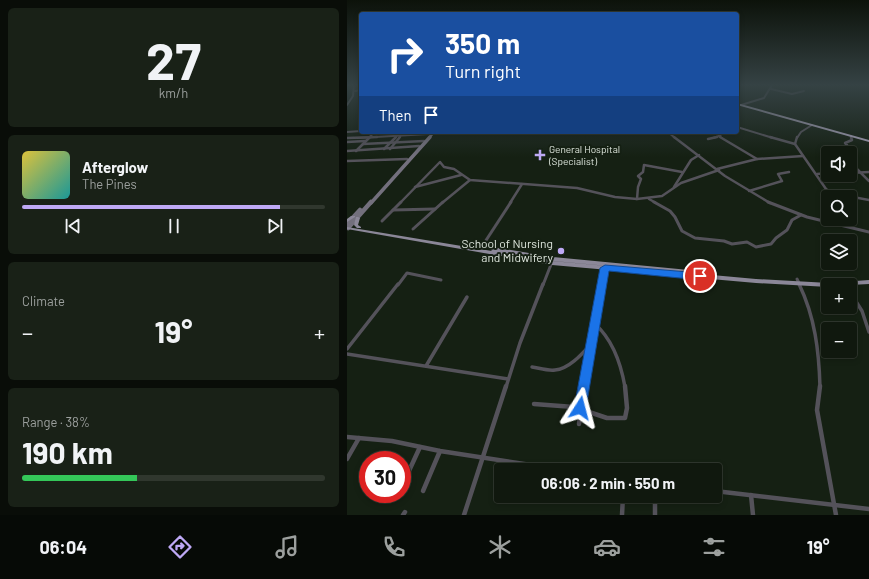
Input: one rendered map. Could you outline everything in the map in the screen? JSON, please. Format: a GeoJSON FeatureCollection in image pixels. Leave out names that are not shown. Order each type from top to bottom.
{"type":"FeatureCollection","features":[{"type":"Feature","properties":{"kind":"highway"},"geometry":{"type":"LineString","coordinates":[[756,109],[866,139]]}},
{"type":"Feature","properties":{"kind":"highway"},"geometry":{"type":"LineString","coordinates":[[757,109],[866,139]]}},
{"type":"Feature","properties":{"kind":"main road"},"geometry":{"type":"LineString","coordinates":[[348,226],[355,218]]}},
{"type":"Feature","properties":{"kind":"main road"},"geometry":{"type":"LineString","coordinates":[[355,218],[356,225],[359,227]]}},
{"type":"Feature","properties":{"kind":"main road"},"geometry":{"type":"LineString","coordinates":[[348,226],[553,261],[798,281],[826,282],[869,279]]}},
{"type":"Feature","properties":{"kind":"main road"},"geometry":{"type":"LineString","coordinates":[[348,226],[436,242],[605,268],[756,281],[798,281],[821,283]]}},
{"type":"Feature","properties":{"kind":"main road"},"geometry":{"type":"LineString","coordinates":[[857,283],[869,282]]}},
{"type":"Feature","properties":{"kind":"street"},"geometry":{"type":"LineString","coordinates":[[812,125],[802,130],[795,140],[795,144],[826,189],[832,193],[869,200]]}},
{"type":"Feature","properties":{"kind":"street"},"geometry":{"type":"LineString","coordinates":[[739,128],[795,144]]}},
{"type":"Feature","properties":{"kind":"street"},"geometry":{"type":"LineString","coordinates":[[347,132],[359,131]]}},
{"type":"Feature","properties":{"kind":"street"},"geometry":{"type":"LineString","coordinates":[[356,150],[372,134]]}},
{"type":"Feature","properties":{"kind":"street"},"geometry":{"type":"LineString","coordinates":[[347,138],[422,134]]}},
{"type":"Feature","properties":{"kind":"street"},"geometry":{"type":"LineString","coordinates":[[355,218],[430,134]]}},
{"type":"Feature","properties":{"kind":"street"},"geometry":{"type":"LineString","coordinates":[[355,218],[430,134]]}},
{"type":"Feature","properties":{"kind":"street"},"geometry":{"type":"LineString","coordinates":[[671,134],[718,170],[749,191],[775,206],[801,215],[869,232]]}},
{"type":"Feature","properties":{"kind":"street"},"geometry":{"type":"LineString","coordinates":[[708,139],[722,134]]}},
{"type":"Feature","properties":{"kind":"street"},"geometry":{"type":"LineString","coordinates":[[383,149],[396,135]]}},
{"type":"Feature","properties":{"kind":"street"},"geometry":{"type":"LineString","coordinates":[[390,149],[401,135]]}},
{"type":"Feature","properties":{"kind":"street"},"geometry":{"type":"LineString","coordinates":[[409,141],[414,135]]}},
{"type":"Feature","properties":{"kind":"street"},"geometry":{"type":"LineString","coordinates":[[719,136],[757,159]]}},
{"type":"Feature","properties":{"kind":"street"},"geometry":{"type":"LineString","coordinates":[[847,145],[845,143],[852,140],[851,136]]}},
{"type":"Feature","properties":{"kind":"street"},"geometry":{"type":"LineString","coordinates":[[780,139],[795,140]]}},
{"type":"Feature","properties":{"kind":"street"},"geometry":{"type":"LineString","coordinates":[[347,142],[424,141]]}},
{"type":"Feature","properties":{"kind":"street"},"geometry":{"type":"LineString","coordinates":[[347,151],[419,146]]}},
{"type":"Feature","properties":{"kind":"street"},"geometry":{"type":"LineString","coordinates":[[673,188],[691,160],[699,155]]}},
{"type":"Feature","properties":{"kind":"street"},"geometry":{"type":"LineString","coordinates":[[382,221],[440,162],[443,166],[454,169],[470,180],[577,188],[615,197],[649,199],[662,196],[681,183],[718,170],[757,159],[803,156]]}},
{"type":"Feature","properties":{"kind":"street"},"geometry":{"type":"LineString","coordinates":[[347,161],[407,159]]}},
{"type":"Feature","properties":{"kind":"street"},"geometry":{"type":"LineString","coordinates":[[637,199],[638,187],[641,179],[638,176],[643,172],[644,165],[682,172]]}},
{"type":"Feature","properties":{"kind":"street"},"geometry":{"type":"LineString","coordinates":[[857,169],[869,181]]}},
{"type":"Feature","properties":{"kind":"street"},"geometry":{"type":"LineString","coordinates":[[749,191],[782,181],[783,180],[778,174],[789,172]]}},
{"type":"Feature","properties":{"kind":"street"},"geometry":{"type":"LineString","coordinates":[[857,172],[869,172]]}},
{"type":"Feature","properties":{"kind":"street"},"geometry":{"type":"LineString","coordinates":[[415,187],[461,174]]}},
{"type":"Feature","properties":{"kind":"street"},"geometry":{"type":"LineString","coordinates":[[413,229],[470,180]]}},
{"type":"Feature","properties":{"kind":"street"},"geometry":{"type":"LineString","coordinates":[[481,248],[522,184]]}},
{"type":"Feature","properties":{"kind":"street"},"geometry":{"type":"LineString","coordinates":[[649,199],[670,211],[685,233],[695,238],[724,241],[732,244],[747,242],[755,247],[768,246],[771,244],[773,239],[787,231],[792,220],[801,215]]}},
{"type":"Feature","properties":{"kind":"street"},"geometry":{"type":"LineString","coordinates":[[393,210],[435,209]]}},
{"type":"Feature","properties":{"kind":"street"},"geometry":{"type":"LineString","coordinates":[[464,515],[520,343],[553,261]]}},
{"type":"Feature","properties":{"kind":"street"},"geometry":{"type":"LineString","coordinates":[[579,424],[580,408],[605,268]]}},
{"type":"Feature","properties":{"kind":"street"},"geometry":{"type":"LineString","coordinates":[[347,349],[405,275],[407,274],[441,280]]}},
{"type":"Feature","properties":{"kind":"street"},"geometry":{"type":"LineString","coordinates":[[798,281],[808,302],[815,329],[819,363],[820,391],[817,410],[836,515]]}},
{"type":"Feature","properties":{"kind":"street"},"geometry":{"type":"LineString","coordinates":[[426,366],[467,297]]}},
{"type":"Feature","properties":{"kind":"street"},"geometry":{"type":"LineString","coordinates":[[857,303],[862,311],[869,332]]}},
{"type":"Feature","properties":{"kind":"street"},"geometry":{"type":"LineString","coordinates":[[534,404],[580,408],[603,417],[623,419],[625,417],[627,399],[623,376],[603,330],[595,324]]}},
{"type":"Feature","properties":{"kind":"street"},"geometry":{"type":"LineString","coordinates":[[532,367],[560,370],[583,352],[592,342]]}},
{"type":"Feature","properties":{"kind":"street"},"geometry":{"type":"LineString","coordinates":[[347,354],[508,379]]}},
{"type":"Feature","properties":{"kind":"street"},"geometry":{"type":"LineString","coordinates":[[347,437],[392,441],[440,451],[521,463]]}},
{"type":"Feature","properties":{"kind":"street"},"geometry":{"type":"LineString","coordinates":[[347,459],[359,438]]}},
{"type":"Feature","properties":{"kind":"street"},"geometry":{"type":"LineString","coordinates":[[411,468],[421,447]]}},
{"type":"Feature","properties":{"kind":"street"},"geometry":{"type":"LineString","coordinates":[[423,491],[440,451]]}},
{"type":"Feature","properties":{"kind":"street"},"geometry":{"type":"LineString","coordinates":[[722,492],[869,509]]}},
{"type":"Feature","properties":{"kind":"street"},"geometry":{"type":"LineString","coordinates":[[751,495],[753,515]]}},
{"type":"Feature","properties":{"kind":"street"},"geometry":{"type":"LineString","coordinates":[[622,515],[623,503]]}},
{"type":"Feature","properties":{"kind":"street"},"geometry":{"type":"LineString","coordinates":[[655,503],[655,515]]}},
{"type":"Feature","properties":{"kind":"place","name":"General Hospital (Specialist)"},"geometry":{"type":"Point","coordinates":[540,155]}},
{"type":"Feature","properties":{"kind":"place","name":"School of Nursing and Midwifery"},"geometry":{"type":"Point","coordinates":[561,251]}},
{"type":"Feature","properties":{"kind":"route"},"geometry":{"type":"LineString","coordinates":[[580,408],[605,268],[700,276]]}}]}
